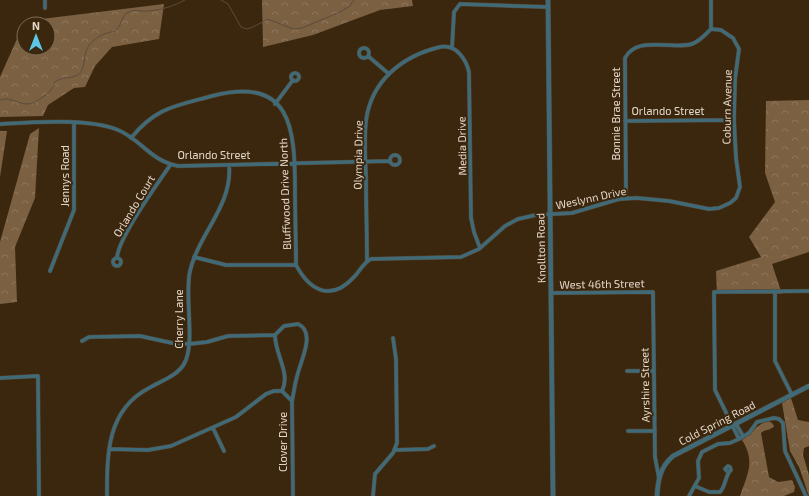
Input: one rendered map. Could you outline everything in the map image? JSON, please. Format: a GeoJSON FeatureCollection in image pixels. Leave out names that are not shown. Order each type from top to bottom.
{"type":"FeatureCollection","features":[{"type":"Feature","properties":{"kind":"street"},"geometry":{"type":"LineString","coordinates":[[45,0],[45,8]]}},
{"type":"Feature","properties":{"kind":"street","name":"Knollton Road"},"geometry":{"type":"LineString","coordinates":[[548,0],[553,496]]}},
{"type":"Feature","properties":{"kind":"street"},"geometry":{"type":"LineString","coordinates":[[711,0],[711,29]]}},
{"type":"Feature","properties":{"kind":"street"},"geometry":{"type":"LineString","coordinates":[[452,48],[454,12],[460,4],[548,6]]}},
{"type":"Feature","properties":{"kind":"street","name":"Coburn Avenue"},"geometry":{"type":"LineString","coordinates":[[711,29],[727,34],[735,40],[738,46],[734,84],[734,120],[736,158],[740,186],[734,200]]}},
{"type":"Feature","properties":{"kind":"street","name":"Bonnie Brae Street"},"geometry":{"type":"LineString","coordinates":[[626,198],[624,63],[630,51],[640,46],[691,44],[700,39],[711,29]]}},
{"type":"Feature","properties":{"kind":"street","name":"Olympia Drive"},"geometry":{"type":"LineString","coordinates":[[367,261],[365,128],[368,111],[376,91],[399,64],[415,55],[441,47],[452,48]]}},
{"type":"Feature","properties":{"kind":"street","name":"Media Drive"},"geometry":{"type":"LineString","coordinates":[[452,48],[463,58],[470,75],[471,217],[474,232],[480,248]]}},
{"type":"Feature","properties":{"kind":"street"},"geometry":{"type":"LineString","coordinates":[[368,56],[389,74]]}},
{"type":"Feature","properties":{"kind":"street"},"geometry":{"type":"LineString","coordinates":[[131,138],[142,125],[162,110],[227,92],[249,91],[264,96],[275,104],[293,80]]}},
{"type":"Feature","properties":{"kind":"street","name":"Bluffwood Drive North"},"geometry":{"type":"LineString","coordinates":[[275,104],[284,114],[291,129],[294,143],[296,265]]}},
{"type":"Feature","properties":{"kind":"street","name":"Orlando Street"},"geometry":{"type":"LineString","coordinates":[[625,121],[734,120]]}},
{"type":"Feature","properties":{"kind":"street","name":"Orlando Street"},"geometry":{"type":"LineString","coordinates":[[0,124],[74,123],[106,126],[131,138],[151,155],[170,164],[182,166],[366,160],[390,161]]}},
{"type":"Feature","properties":{"kind":"street","name":"Jennys Road"},"geometry":{"type":"LineString","coordinates":[[50,271],[74,210],[74,123]]}},
{"type":"Feature","properties":{"kind":"street","name":"Orlando Court"},"geometry":{"type":"LineString","coordinates":[[117,258],[120,247],[134,221],[170,164]]}},
{"type":"Feature","properties":{"kind":"street","name":"Cherry Lane"},"geometry":{"type":"LineString","coordinates":[[107,496],[109,449],[116,422],[124,407],[136,395],[179,371],[186,359],[188,344],[188,285],[194,257],[203,236],[226,197],[230,180],[229,165]]}},
{"type":"Feature","properties":{"kind":"street","name":"Weslynn Drive"},"geometry":{"type":"LineString","coordinates":[[367,261],[374,258],[456,257],[471,253],[480,248],[505,226],[515,220],[532,215],[577,212],[607,202],[626,198],[669,200],[708,209],[724,206],[734,200]]}},
{"type":"Feature","properties":{"kind":"street"},"geometry":{"type":"LineString","coordinates":[[194,257],[226,265],[296,265],[303,276],[316,289],[326,292],[337,289],[351,280],[367,261]]}},
{"type":"Feature","properties":{"kind":"street"},"geometry":{"type":"LineString","coordinates":[[775,291],[775,361],[792,395]]}},
{"type":"Feature","properties":{"kind":"street"},"geometry":{"type":"LineString","coordinates":[[741,438],[715,390],[714,292],[809,291]]}},
{"type":"Feature","properties":{"kind":"street","name":"West 46th Street"},"geometry":{"type":"LineString","coordinates":[[551,293],[653,292]]}},
{"type":"Feature","properties":{"kind":"street","name":"Ayrshire Street"},"geometry":{"type":"LineString","coordinates":[[653,292],[655,457],[659,478]]}},
{"type":"Feature","properties":{"kind":"street"},"geometry":{"type":"LineString","coordinates":[[109,449],[163,448],[176,444],[236,417],[266,394],[274,391],[282,391],[286,377],[278,358],[275,335],[279,329],[289,324],[300,325],[305,331],[306,352],[297,374],[292,401]]}},
{"type":"Feature","properties":{"kind":"street"},"geometry":{"type":"LineString","coordinates":[[82,341],[89,337],[140,336],[172,343],[188,344],[208,342],[228,336],[275,335]]}},
{"type":"Feature","properties":{"kind":"street"},"geometry":{"type":"LineString","coordinates":[[373,496],[375,474],[394,450],[397,438],[396,359],[393,338]]}},
{"type":"Feature","properties":{"kind":"street"},"geometry":{"type":"LineString","coordinates":[[627,371],[654,371]]}},
{"type":"Feature","properties":{"kind":"street"},"geometry":{"type":"LineString","coordinates":[[0,378],[38,376],[39,496]]}},
{"type":"Feature","properties":{"kind":"street","name":"Cold Spring Road"},"geometry":{"type":"LineString","coordinates":[[657,496],[659,478],[667,462],[677,454],[809,386]]}},
{"type":"Feature","properties":{"kind":"street","name":"Clover Drive"},"geometry":{"type":"LineString","coordinates":[[282,391],[292,401],[293,496]]}},
{"type":"Feature","properties":{"kind":"street"},"geometry":{"type":"LineString","coordinates":[[689,496],[699,476],[698,461],[702,452],[719,443],[728,444],[741,438],[749,433],[754,425],[774,418],[781,421],[783,426],[785,451],[806,496]]}},
{"type":"Feature","properties":{"kind":"street"},"geometry":{"type":"LineString","coordinates":[[213,428],[224,451]]}},
{"type":"Feature","properties":{"kind":"street"},"geometry":{"type":"LineString","coordinates":[[628,431],[655,431]]}},
{"type":"Feature","properties":{"kind":"street"},"geometry":{"type":"LineString","coordinates":[[394,450],[428,449],[434,446]]}},
{"type":"Feature","properties":{"kind":"street"},"geometry":{"type":"LineString","coordinates":[[695,486],[708,492],[720,492],[723,488],[728,472]]}},
{"type":"Feature","properties":{"kind":"green space"},"geometry":{"type":"Polygon","coordinates":[[[262,0],[412,0],[413,6],[380,10],[313,35],[263,47],[262,0]]]}},
{"type":"Feature","properties":{"kind":"green space"},"geometry":{"type":"Polygon","coordinates":[[[164,4],[159,39],[112,47],[95,66],[85,87],[74,88],[48,105],[43,116],[0,117],[0,77],[16,41],[16,56],[56,56],[56,17],[164,4]]]}},
{"type":"Feature","properties":{"kind":"green space"},"geometry":{"type":"Polygon","coordinates":[[[809,100],[809,252],[772,264],[782,294],[717,294],[716,271],[761,257],[749,237],[775,202],[765,173],[766,101],[809,100]]]}},
{"type":"Feature","properties":{"kind":"green space"},"geometry":{"type":"Polygon","coordinates":[[[39,128],[35,198],[15,247],[17,302],[0,304],[0,242],[30,134],[39,128]]]}},
{"type":"Feature","properties":{"kind":"green space"},"geometry":{"type":"Polygon","coordinates":[[[0,131],[7,131],[0,177],[0,131]]]}},
{"type":"Feature","properties":{"kind":"green space"},"geometry":{"type":"Polygon","coordinates":[[[791,398],[798,420],[809,422],[809,446],[804,448],[803,455],[809,475],[809,496],[799,467],[790,451],[782,403],[791,398]]]}},
{"type":"Feature","properties":{"kind":"green space"},"geometry":{"type":"Polygon","coordinates":[[[768,421],[774,426],[771,429],[761,433],[769,477],[778,482],[792,480],[795,487],[794,492],[784,496],[740,496],[749,468],[749,455],[742,440],[757,427],[768,421]]]}},
{"type":"Feature","properties":{"kind":"waterway"},"geometry":{"type":"LineString","coordinates":[[0,100],[9,99],[26,104],[37,101],[50,92],[56,81],[74,77],[80,73],[89,45],[99,36],[116,30],[127,13],[135,10],[148,11],[163,9],[185,0]]}},
{"type":"Feature","properties":{"kind":"waterway"},"geometry":{"type":"LineString","coordinates":[[221,0],[228,4],[241,27],[247,29],[268,19],[293,29],[302,28],[340,12],[350,6],[354,0]]}}]}
